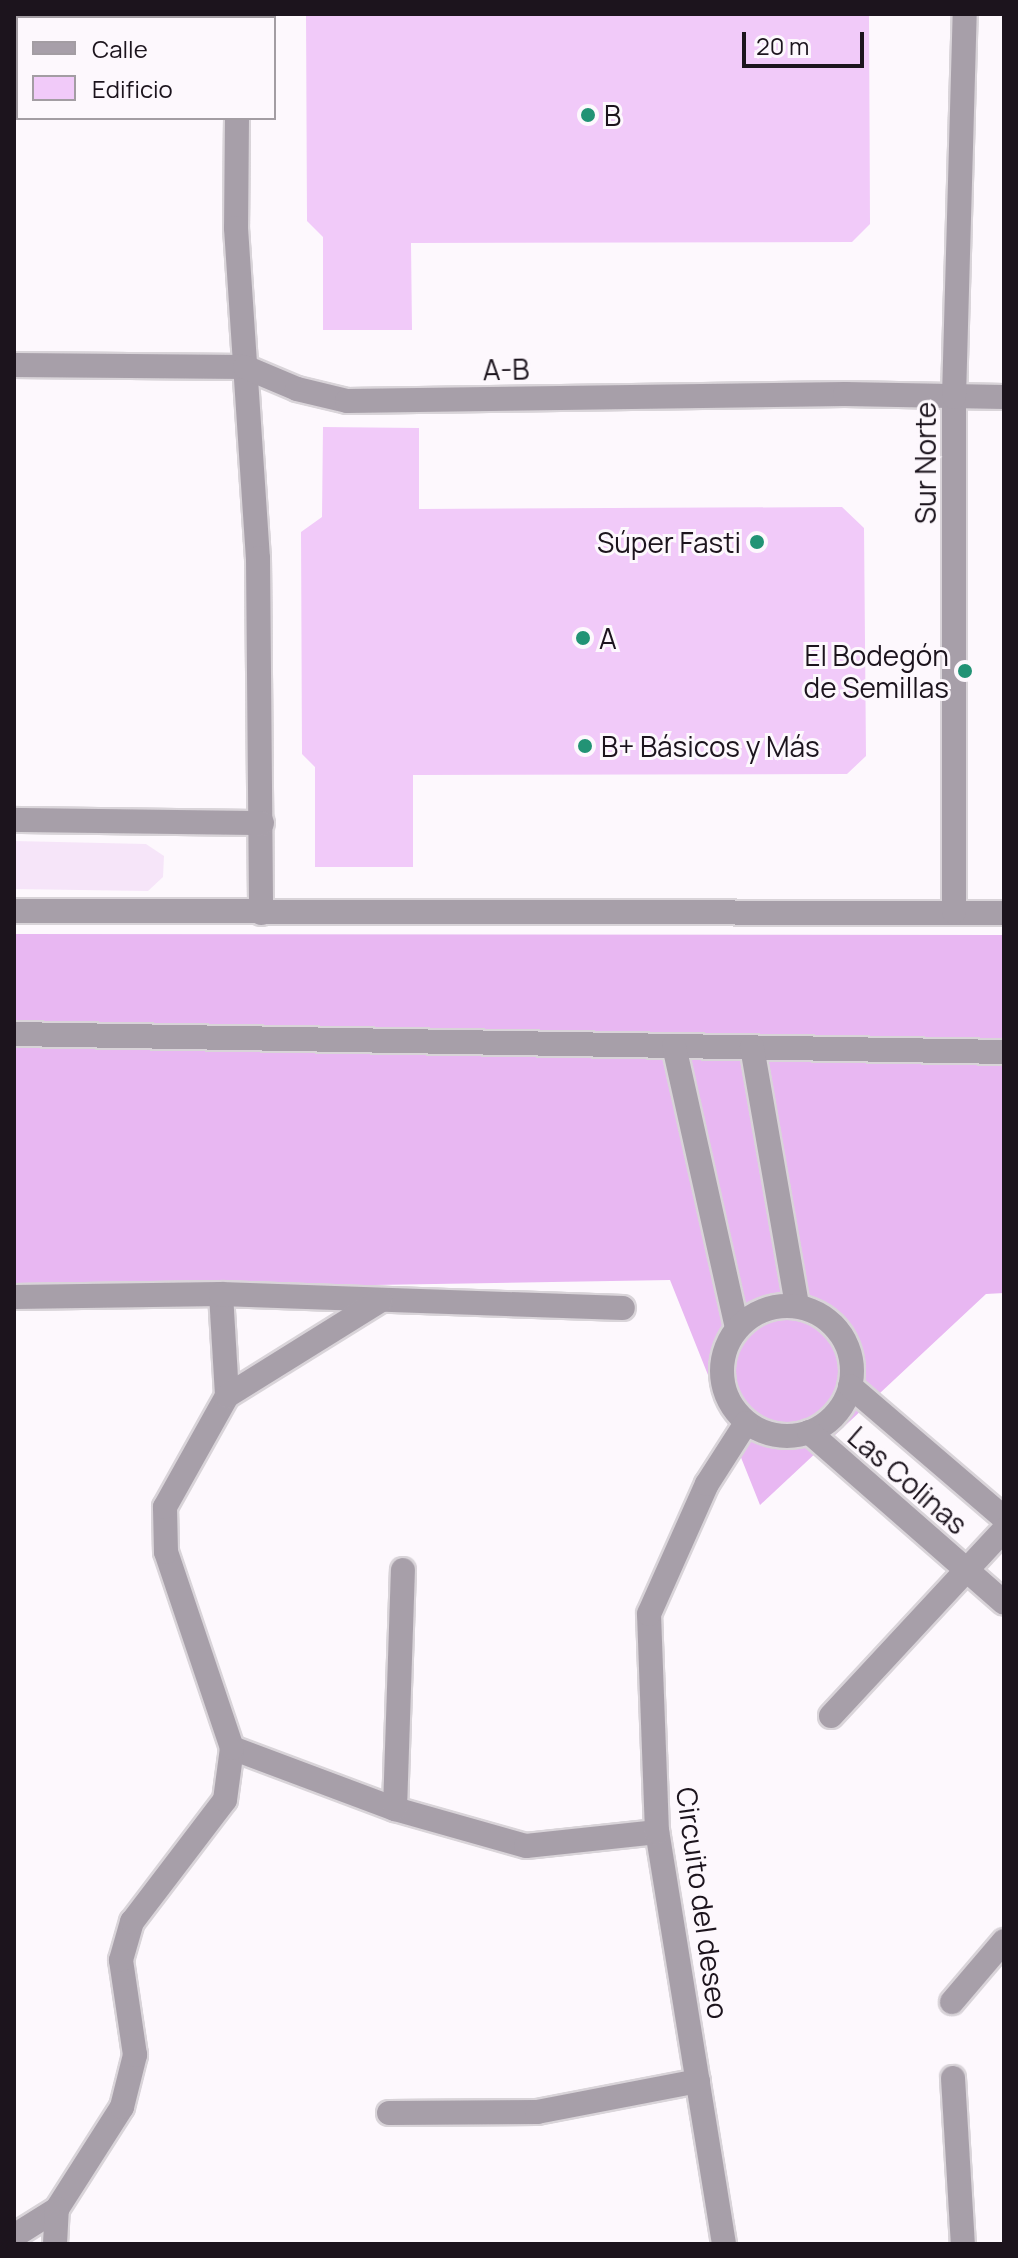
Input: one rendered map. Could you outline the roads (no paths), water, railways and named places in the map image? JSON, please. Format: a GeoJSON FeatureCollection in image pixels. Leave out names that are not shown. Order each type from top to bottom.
{"type":"FeatureCollection","features":[{"type":"Feature","properties":{"kind":"street","name":"Sur Norte"},"geometry":{"type":"LineString","coordinates":[[954,912],[954,397],[965,14]]}},
{"type":"Feature","properties":{"kind":"street"},"geometry":{"type":"LineString","coordinates":[[237,120],[236,228],[258,558],[261,913]]}},
{"type":"Feature","properties":{"kind":"street","name":"A-B"},"geometry":{"type":"LineString","coordinates":[[14,365],[245,367],[297,389],[347,401],[1004,397]]}},
{"type":"Feature","properties":{"kind":"street"},"geometry":{"type":"LineString","coordinates":[[14,820],[262,823]]}},
{"type":"Feature","properties":{"kind":"street"},"geometry":{"type":"LineString","coordinates":[[14,911],[1004,913]]}},
{"type":"Feature","properties":{"kind":"street"},"geometry":{"type":"LineString","coordinates":[[14,1034],[1004,1052]]}},
{"type":"Feature","properties":{"kind":"street"},"geometry":{"type":"LineString","coordinates":[[674,1046],[737,1328]]}},
{"type":"Feature","properties":{"kind":"street"},"geometry":{"type":"LineString","coordinates":[[752,1047],[797,1306]]}},
{"type":"Feature","properties":{"kind":"street"},"geometry":{"type":"LineString","coordinates":[[221,1294],[227,1396]]}},
{"type":"Feature","properties":{"kind":"street"},"geometry":{"type":"LineString","coordinates":[[14,1297],[221,1294],[623,1308]]}},
{"type":"Feature","properties":{"kind":"street"},"geometry":{"type":"LineString","coordinates":[[14,2236],[57,2209],[122,2107],[135,2055],[121,1960],[132,1922],[225,1800],[232,1748],[166,1552],[165,1507],[227,1396],[381,1300]]}},
{"type":"Feature","properties":{"kind":"street"},"geometry":{"type":"LineString","coordinates":[[797,1306],[817,1313],[841,1335],[852,1365],[850,1386],[842,1406],[809,1432],[766,1433],[746,1423],[723,1388],[721,1367],[737,1328],[754,1314],[797,1306]]}},
{"type":"Feature","properties":{"kind":"street","name":"Las Colinas"},"geometry":{"type":"LineString","coordinates":[[850,1386],[1004,1518]]}},
{"type":"Feature","properties":{"kind":"street","name":"Circuito del deseo"},"geometry":{"type":"LineString","coordinates":[[724,2244],[657,1832],[649,1614],[707,1484],[746,1423]]}},
{"type":"Feature","properties":{"kind":"street","name":"Las Colinas"},"geometry":{"type":"LineString","coordinates":[[809,1432],[1004,1603]]}},
{"type":"Feature","properties":{"kind":"street"},"geometry":{"type":"LineString","coordinates":[[831,1716],[1004,1530]]}},
{"type":"Feature","properties":{"kind":"street"},"geometry":{"type":"LineString","coordinates":[[395,1809],[403,1570]]}},
{"type":"Feature","properties":{"kind":"street"},"geometry":{"type":"LineString","coordinates":[[232,1748],[395,1809],[526,1846],[657,1832]]}},
{"type":"Feature","properties":{"kind":"street"},"geometry":{"type":"LineString","coordinates":[[952,2002],[1004,1941]]}},
{"type":"Feature","properties":{"kind":"street"},"geometry":{"type":"LineString","coordinates":[[953,2078],[963,2244]]}},
{"type":"Feature","properties":{"kind":"street"},"geometry":{"type":"LineString","coordinates":[[389,2113],[537,2112],[698,2081]]}},
{"type":"Feature","properties":{"kind":"street"},"geometry":{"type":"LineString","coordinates":[[55,2244],[57,2209]]}},
{"type":"Feature","properties":{"kind":"place","name":"B"},"geometry":{"type":"Point","coordinates":[588,115]}},
{"type":"Feature","properties":{"kind":"place","name":"Súper Fasti"},"geometry":{"type":"Point","coordinates":[757,542]}},
{"type":"Feature","properties":{"kind":"place","name":"A"},"geometry":{"type":"Point","coordinates":[583,638]}},
{"type":"Feature","properties":{"kind":"place","name":"El Bodegón de Semillas"},"geometry":{"type":"Point","coordinates":[965,671]}},
{"type":"Feature","properties":{"kind":"place","name":"B+ Básicos y Más"},"geometry":{"type":"Point","coordinates":[585,746]}}]}
